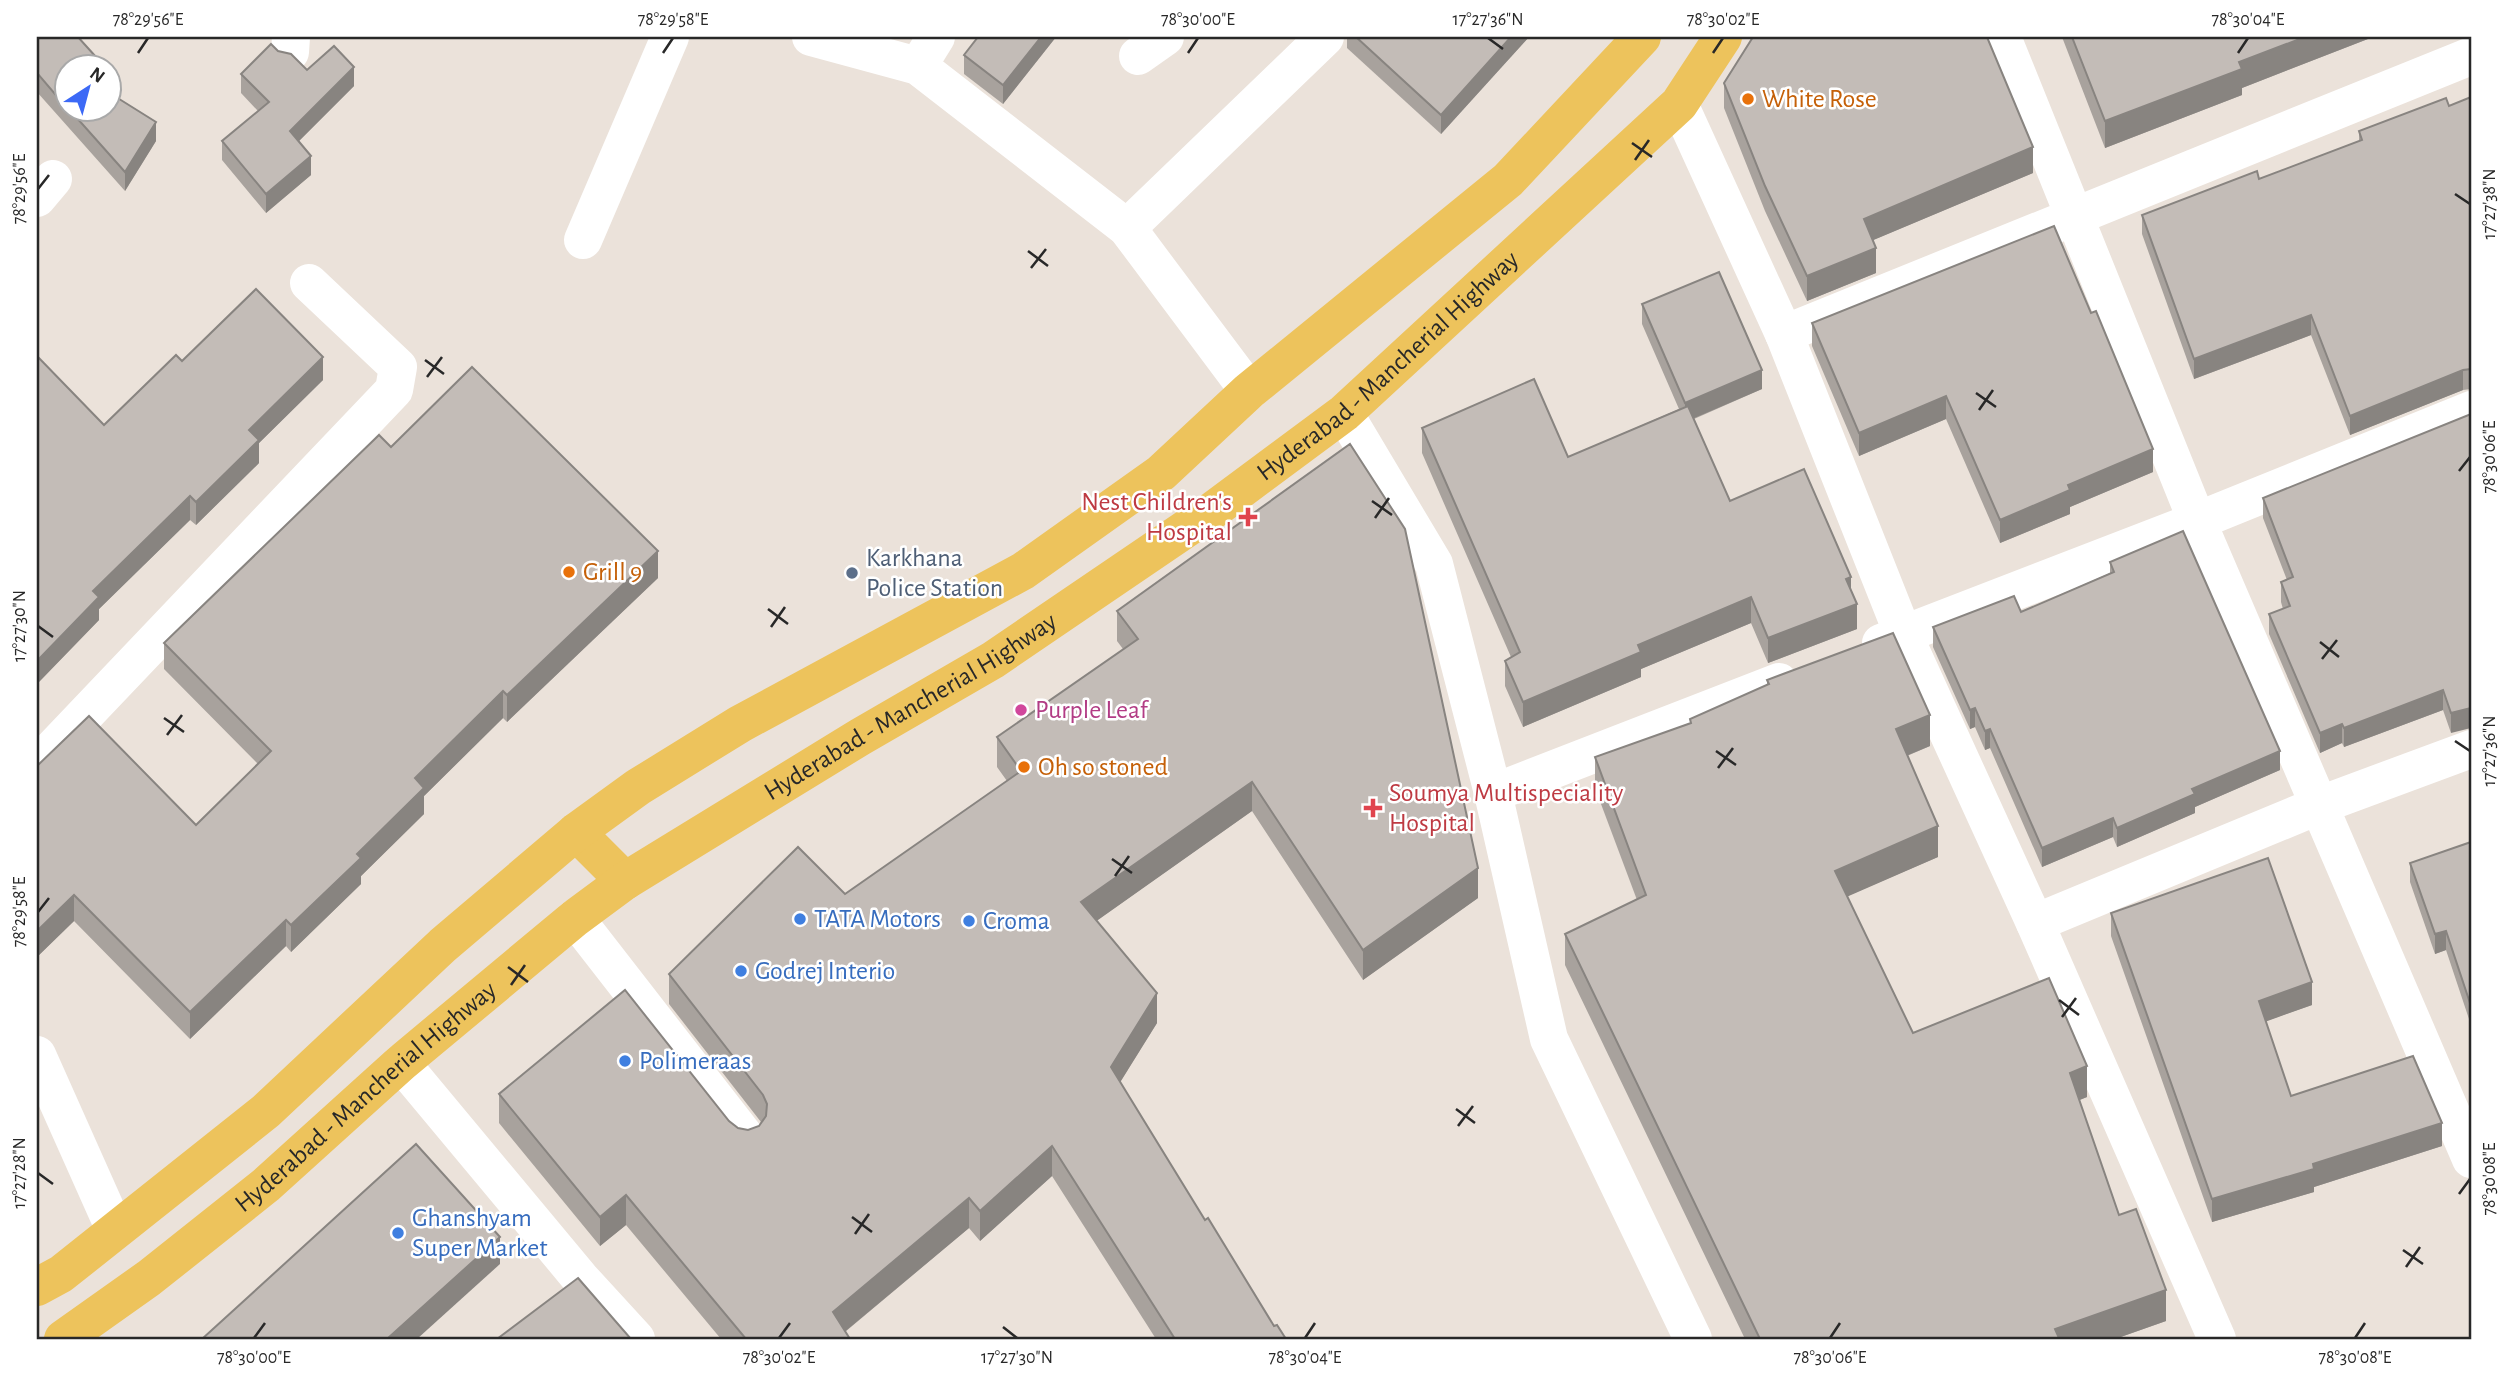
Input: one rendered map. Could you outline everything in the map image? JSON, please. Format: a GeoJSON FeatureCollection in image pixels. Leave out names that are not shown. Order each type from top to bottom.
{"type":"FeatureCollection","features":[{"type":"Feature","properties":{"kind":"main road","name":"Hyderabad - Mancherial Highway"},"geometry":{"type":"LineString","coordinates":[[63,1339],[149,1278],[266,1185],[401,1063],[575,918],[625,881],[860,737],[993,660],[1212,511],[1344,413],[1679,104],[1723,37]]}},
{"type":"Feature","properties":{"kind":"main road","name":"Hyderabad - Mancherial Highway"},"geometry":{"type":"LineString","coordinates":[[37,1287],[61,1274],[266,1111],[443,945],[576,832],[638,788],[740,724],[1023,571],[1161,473],[1250,391],[1508,180],[1628,42]]}},
{"type":"Feature","properties":{"kind":"main road"},"geometry":{"type":"LineString","coordinates":[[576,832],[625,881]]}},
{"type":"Feature","properties":{"kind":"street"},"geometry":{"type":"LineString","coordinates":[[583,240],[670,37]]}},
{"type":"Feature","properties":{"kind":"street"},"geometry":{"type":"LineString","coordinates":[[811,37],[927,51],[1127,228],[1250,391]]}},
{"type":"Feature","properties":{"kind":"street"},"geometry":{"type":"LineString","coordinates":[[1127,228],[1325,37]]}},
{"type":"Feature","properties":{"kind":"street"},"geometry":{"type":"LineString","coordinates":[[2002,37],[2197,521],[2471,1159]]}},
{"type":"Feature","properties":{"kind":"street"},"geometry":{"type":"LineString","coordinates":[[1784,334],[2471,55]]}},
{"type":"Feature","properties":{"kind":"street"},"geometry":{"type":"LineString","coordinates":[[1679,104],[1784,334],[1903,634],[2035,923],[2217,1339]]}},
{"type":"Feature","properties":{"kind":"street"},"geometry":{"type":"LineString","coordinates":[[37,765],[394,390],[398,366],[309,283]]}},
{"type":"Feature","properties":{"kind":"street"},"geometry":{"type":"LineString","coordinates":[[1852,654],[2197,521],[2471,410]]}},
{"type":"Feature","properties":{"kind":"street"},"geometry":{"type":"LineString","coordinates":[[1344,413],[1434,564],[1493,793],[1549,1039],[1693,1339]]}},
{"type":"Feature","properties":{"kind":"street"},"geometry":{"type":"LineString","coordinates":[[1493,793],[1814,669]]}},
{"type":"Feature","properties":{"kind":"street"},"geometry":{"type":"LineString","coordinates":[[2035,923],[2320,805],[2471,749]]}},
{"type":"Feature","properties":{"kind":"street"},"geometry":{"type":"LineString","coordinates":[[575,918],[746,1138]]}},
{"type":"Feature","properties":{"kind":"street"},"geometry":{"type":"LineString","coordinates":[[37,1055],[115,1230]]}},
{"type":"Feature","properties":{"kind":"street"},"geometry":{"type":"LineString","coordinates":[[401,1063],[566,1290],[636,1339]]}},
{"type":"Feature","properties":{"kind":"building"},"geometry":{"type":"Polygon","coordinates":[[[37,37],[78,37],[92,52],[52,52],[52,91],[37,73],[37,37]]]}},
{"type":"Feature","properties":{"kind":"building"},"geometry":{"type":"Polygon","coordinates":[[[978,37],[1041,37],[1003,85],[964,55],[978,37]]]}},
{"type":"Feature","properties":{"kind":"building"},"geometry":{"type":"Polygon","coordinates":[[[1356,37],[1511,37],[1441,115],[1356,37]]]}},
{"type":"Feature","properties":{"kind":"building"},"geometry":{"type":"Polygon","coordinates":[[[1753,37],[1987,37],[2033,147],[1864,219],[1876,248],[1807,276],[1765,186],[1724,83],[1753,37]]]}},
{"type":"Feature","properties":{"kind":"building"},"geometry":{"type":"Polygon","coordinates":[[[2072,37],[2305,37],[2239,62],[2242,69],[2105,121],[2072,37]]]}},
{"type":"Feature","properties":{"kind":"building"},"geometry":{"type":"Polygon","coordinates":[[[271,44],[278,51],[291,54],[307,70],[334,46],[354,67],[290,131],[311,156],[266,194],[222,141],[269,102],[241,74],[271,44]]]}},
{"type":"Feature","properties":{"kind":"building"},"geometry":{"type":"Polygon","coordinates":[[[2471,97],[2471,369],[2350,416],[2311,315],[2194,359],[2142,215],[2257,171],[2259,179],[2362,140],[2359,131],[2446,98],[2449,106],[2471,97]]]}},
{"type":"Feature","properties":{"kind":"building"},"geometry":{"type":"Polygon","coordinates":[[[122,101],[156,122],[125,172],[80,122],[122,122],[122,101]]]}},
{"type":"Feature","properties":{"kind":"building"},"geometry":{"type":"Polygon","coordinates":[[[2054,226],[2091,313],[2096,311],[2153,449],[2068,485],[2070,490],[2000,520],[1946,396],[1859,433],[1812,323],[2054,226]]]}},
{"type":"Feature","properties":{"kind":"building"},"geometry":{"type":"Polygon","coordinates":[[[1719,272],[1762,370],[1685,403],[1642,304],[1719,272]]]}},
{"type":"Feature","properties":{"kind":"building"},"geometry":{"type":"Polygon","coordinates":[[[256,289],[323,357],[249,430],[259,440],[196,502],[190,496],[93,591],[99,597],[37,661],[37,356],[104,425],[176,355],[182,361],[256,289]]]}},
{"type":"Feature","properties":{"kind":"building"},"geometry":{"type":"Polygon","coordinates":[[[472,367],[658,551],[507,695],[503,691],[415,778],[424,788],[357,854],[361,858],[291,925],[286,920],[190,1012],[74,895],[37,931],[37,766],[89,716],[196,825],[271,751],[164,643],[379,435],[391,447],[472,367]]]}},
{"type":"Feature","properties":{"kind":"building"},"geometry":{"type":"Polygon","coordinates":[[[1534,379],[1568,457],[1688,406],[1730,501],[1804,469],[1851,577],[1846,579],[1857,604],[1768,638],[1751,597],[1638,645],[1641,652],[1523,702],[1505,661],[1520,652],[1422,428],[1534,379]]]}},
{"type":"Feature","properties":{"kind":"building"},"geometry":{"type":"Polygon","coordinates":[[[2471,414],[2471,708],[2451,713],[2443,690],[2344,728],[2342,724],[2320,733],[2269,614],[2290,606],[2281,582],[2293,577],[2263,498],[2471,414]]]}},
{"type":"Feature","properties":{"kind":"building"},"geometry":{"type":"Polygon","coordinates":[[[1350,444],[1405,529],[1478,868],[1363,950],[1252,782],[1081,902],[1157,993],[1111,1067],[1205,1220],[1208,1218],[1274,1326],[1277,1325],[1286,1339],[1175,1339],[1052,1146],[980,1211],[969,1198],[833,1312],[850,1339],[746,1339],[626,1195],[600,1217],[499,1094],[625,990],[729,1121],[738,1128],[748,1130],[759,1126],[766,1116],[767,1104],[763,1095],[669,974],[798,847],[845,894],[1021,771],[997,737],[1138,639],[1117,611],[1350,444]]]}},
{"type":"Feature","properties":{"kind":"building"},"geometry":{"type":"Polygon","coordinates":[[[2183,531],[2280,751],[2192,789],[2195,794],[2117,828],[2113,818],[2042,848],[1990,729],[1985,731],[1975,708],[1970,710],[1933,627],[2014,596],[2021,612],[2114,572],[2110,562],[2183,531]]]}},
{"type":"Feature","properties":{"kind":"building"},"geometry":{"type":"Polygon","coordinates":[[[1893,633],[1930,715],[1896,729],[1938,826],[1835,871],[1913,1033],[2049,978],[2087,1066],[2070,1073],[2119,1215],[2136,1209],[2166,1290],[2055,1329],[2059,1338],[2057,1339],[1760,1339],[1565,934],[1646,895],[1595,757],[1691,723],[1690,719],[1769,684],[1767,680],[1893,633]]]}},
{"type":"Feature","properties":{"kind":"building"},"geometry":{"type":"Polygon","coordinates":[[[2471,842],[2471,1006],[2446,931],[2435,934],[2410,863],[2471,842]]]}},
{"type":"Feature","properties":{"kind":"building"},"geometry":{"type":"Polygon","coordinates":[[[2268,858],[2312,982],[2259,1001],[2291,1096],[2413,1056],[2442,1123],[2313,1164],[2314,1169],[2212,1199],[2111,913],[2268,858]]]}},
{"type":"Feature","properties":{"kind":"building"},"geometry":{"type":"Polygon","coordinates":[[[416,1144],[500,1237],[387,1339],[202,1339],[416,1144]]]}},
{"type":"Feature","properties":{"kind":"building"},"geometry":{"type":"Polygon","coordinates":[[[578,1278],[631,1339],[497,1339],[578,1278]]]}},
{"type":"Feature","properties":{"kind":"place","name":"White Rose"},"geometry":{"type":"Point","coordinates":[1748,99]}},
{"type":"Feature","properties":{"kind":"place","name":"Nest Children's Hospital"},"geometry":{"type":"Point","coordinates":[1248,517]}},
{"type":"Feature","properties":{"kind":"place","name":"Grill 9"},"geometry":{"type":"Point","coordinates":[569,572]}},
{"type":"Feature","properties":{"kind":"place","name":"Karkhana Police Station"},"geometry":{"type":"Point","coordinates":[852,573]}},
{"type":"Feature","properties":{"kind":"place","name":"Purple Leaf"},"geometry":{"type":"Point","coordinates":[1021,710]}},
{"type":"Feature","properties":{"kind":"place","name":"Oh so stoned"},"geometry":{"type":"Point","coordinates":[1024,767]}},
{"type":"Feature","properties":{"kind":"place","name":"Soumya Multispeciality Hospital"},"geometry":{"type":"Point","coordinates":[1373,808]}},
{"type":"Feature","properties":{"kind":"place","name":"TATA Motors"},"geometry":{"type":"Point","coordinates":[800,919]}},
{"type":"Feature","properties":{"kind":"place","name":"Croma"},"geometry":{"type":"Point","coordinates":[969,921]}},
{"type":"Feature","properties":{"kind":"place","name":"Godrej Interio"},"geometry":{"type":"Point","coordinates":[741,971]}},
{"type":"Feature","properties":{"kind":"place","name":"Polimeraas"},"geometry":{"type":"Point","coordinates":[625,1061]}},
{"type":"Feature","properties":{"kind":"place","name":"Ghanshyam Super Market"},"geometry":{"type":"Point","coordinates":[398,1233]}}]}
